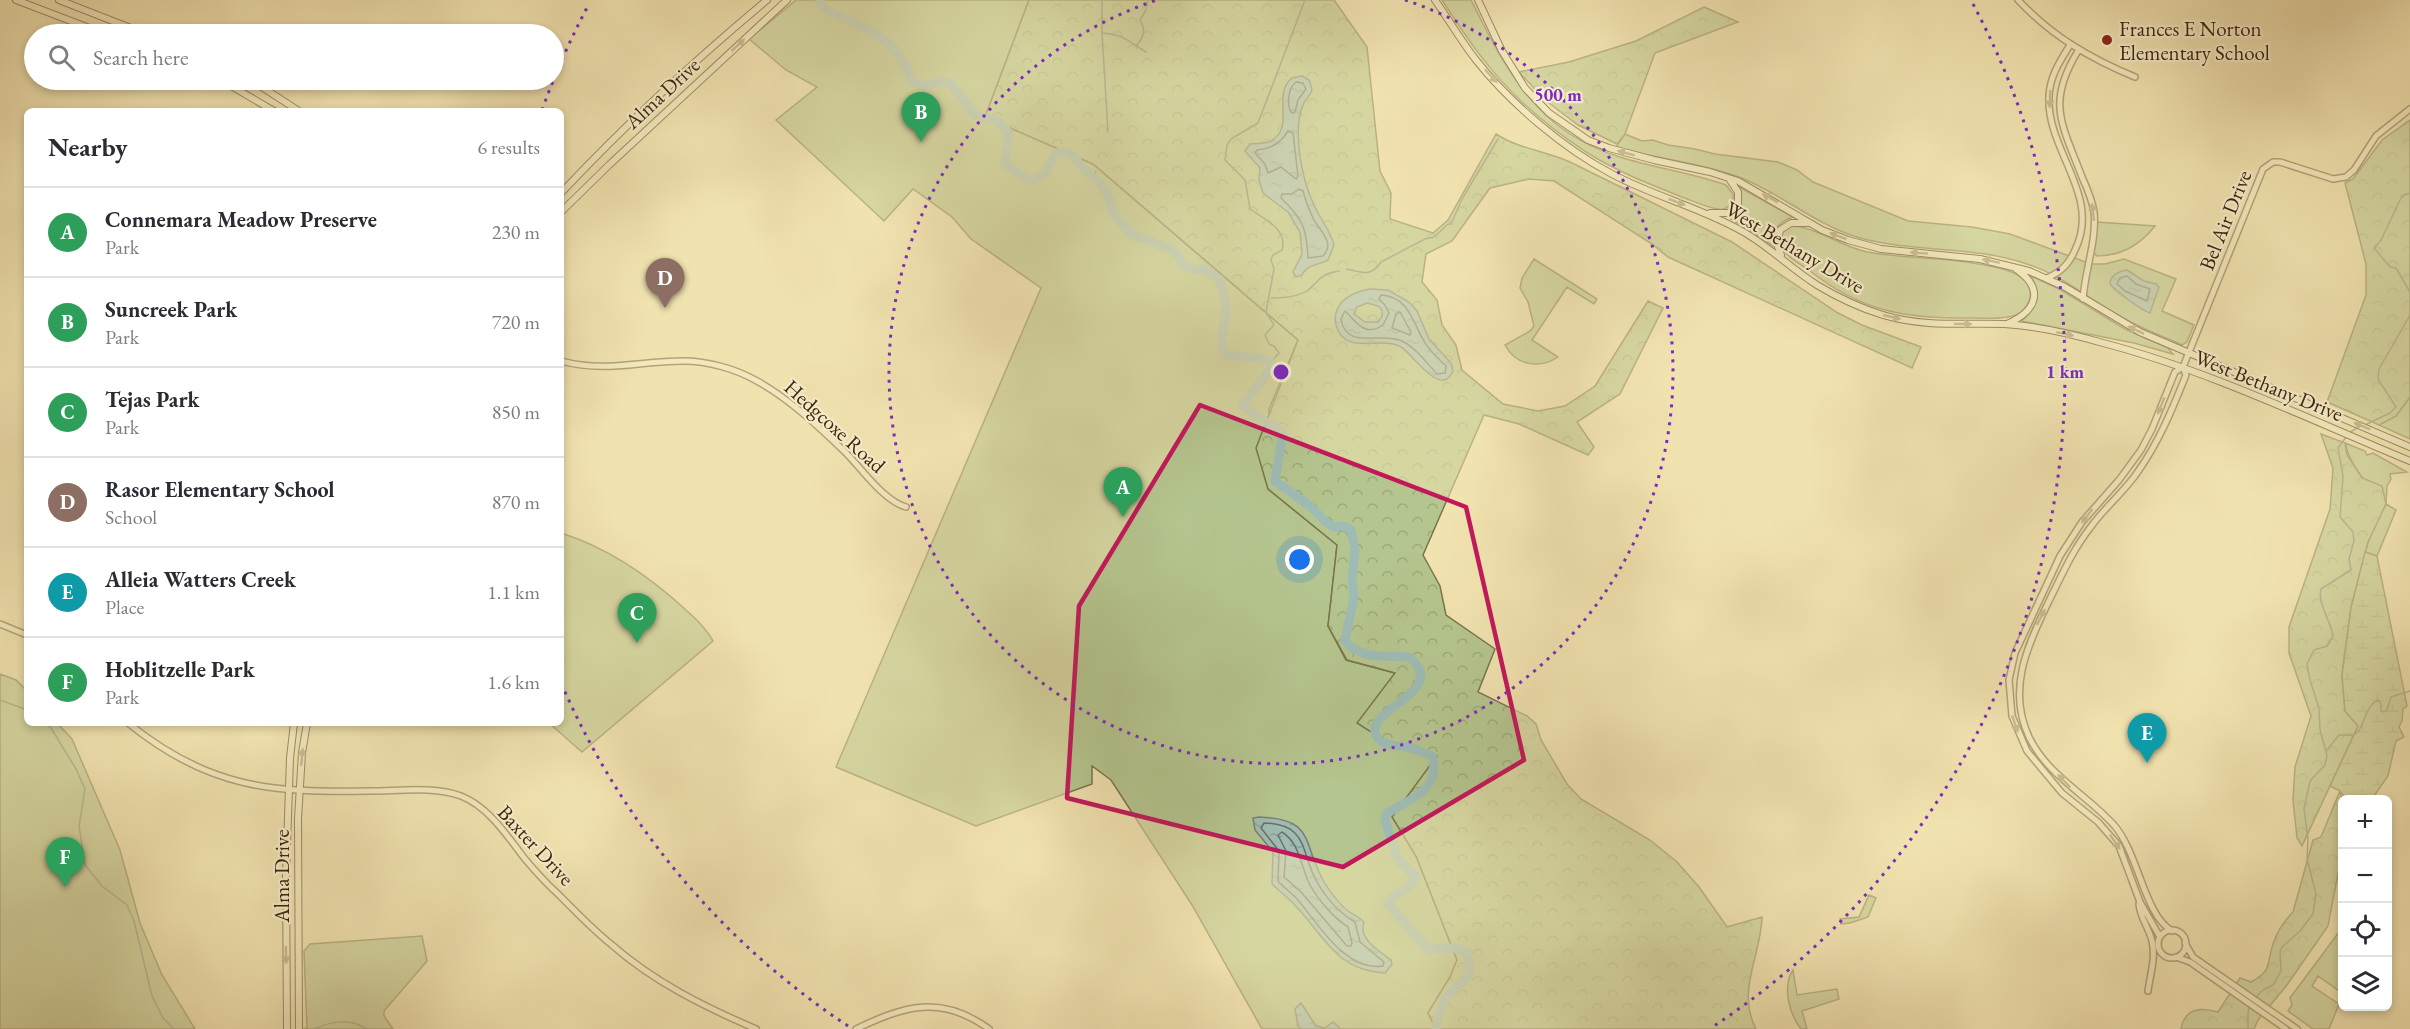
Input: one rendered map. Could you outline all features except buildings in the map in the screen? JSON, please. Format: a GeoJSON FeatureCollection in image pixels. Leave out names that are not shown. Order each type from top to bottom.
{"type":"FeatureCollection","features":[{"type":"Feature","properties":{"kind":"main road"},"geometry":{"type":"LineString","coordinates":[[16,0],[79,24]]}},
{"type":"Feature","properties":{"kind":"main road"},"geometry":{"type":"LineString","coordinates":[[59,0],[120,24]]}},
{"type":"Feature","properties":{"kind":"main road","name":"Alma Drive"},"geometry":{"type":"LineString","coordinates":[[564,191],[596,156],[767,0]]}},
{"type":"Feature","properties":{"kind":"main road","name":"Alma Drive"},"geometry":{"type":"LineString","coordinates":[[564,209],[787,0]]}},
{"type":"Feature","properties":{"kind":"main road","name":"West Bethany Drive"},"geometry":{"type":"LineString","coordinates":[[1435,0],[1477,61],[1536,121],[1553,135],[1611,174],[1741,230],[1815,284],[1847,301],[1882,315],[1918,323],[2007,324],[2101,342],[2183,367],[2410,461]]}},
{"type":"Feature","properties":{"kind":"main road","name":"West Bethany Drive"},"geometry":{"type":"LineString","coordinates":[[1478,0],[1502,51],[1525,88],[1550,113],[1575,133],[1610,148],[1727,177],[1776,202],[1810,223],[1848,240],[1881,249],[1948,254],[2011,265],[2047,278],[2127,326],[2410,447]]}},
{"type":"Feature","properties":{"kind":"main road"},"geometry":{"type":"LineString","coordinates":[[238,90],[269,108]]}},
{"type":"Feature","properties":{"kind":"main road"},"geometry":{"type":"LineString","coordinates":[[266,90],[294,108]]}},
{"type":"Feature","properties":{"kind":"main road"},"geometry":{"type":"LineString","coordinates":[[1706,213],[1730,213],[1738,204],[1738,192],[1727,177]]}},
{"type":"Feature","properties":{"kind":"main road"},"geometry":{"type":"LineString","coordinates":[[1782,258],[1777,244],[1780,230],[1791,223],[1810,223]]}},
{"type":"Feature","properties":{"kind":"main road"},"geometry":{"type":"LineString","coordinates":[[2007,324],[2019,319],[2031,309],[2035,297],[2030,281],[2011,265]]}},
{"type":"Feature","properties":{"kind":"main road","name":"Alma Drive"},"geometry":{"type":"LineString","coordinates":[[287,1029],[286,875],[288,791],[294,726]]}},
{"type":"Feature","properties":{"kind":"main road","name":"Alma Drive"},"geometry":{"type":"LineString","coordinates":[[299,1029],[297,874],[299,791],[307,726]]}},
{"type":"Feature","properties":{"kind":"main road"},"geometry":{"type":"LineString","coordinates":[[286,875],[297,874]]}},
{"type":"Feature","properties":{"kind":"street"},"geometry":{"type":"LineString","coordinates":[[2018,0],[2035,18],[2078,51],[2135,77]]}},
{"type":"Feature","properties":{"kind":"street"},"geometry":{"type":"LineString","coordinates":[[2047,278],[2066,266],[2083,230],[2081,202],[2054,131],[2049,104],[2049,93],[2055,70],[2070,45]]}},
{"type":"Feature","properties":{"kind":"street"},"geometry":{"type":"LineString","coordinates":[[2078,51],[2061,85],[2059,103],[2063,127],[2094,209],[2084,299]]}},
{"type":"Feature","properties":{"kind":"street","name":"Bel Air Drive"},"geometry":{"type":"LineString","coordinates":[[2190,353],[2263,169],[2273,162],[2280,162],[2333,178],[2346,177],[2354,171],[2376,136],[2410,109]]}},
{"type":"Feature","properties":{"kind":"street"},"geometry":{"type":"LineString","coordinates":[[2190,353],[2183,367],[2175,372],[2152,429],[2140,450],[2119,480],[2082,522],[2060,556],[2014,653],[2009,680],[2012,716],[2027,751],[2062,793],[2112,836],[2125,858],[2138,897],[2160,937],[2158,945],[2161,953],[2167,957],[2176,957],[2190,962],[2234,989]]}},
{"type":"Feature","properties":{"kind":"street","name":"Hedgcoxe Road"},"geometry":{"type":"LineString","coordinates":[[564,362],[604,368],[666,362],[700,362],[756,381],[813,423],[844,451],[881,490],[906,507]]}},
{"type":"Feature","properties":{"kind":"street"},"geometry":{"type":"LineString","coordinates":[[2183,367],[2186,375],[2162,433],[2136,475],[2097,518],[2068,561],[2026,651],[2019,686],[2022,716],[2034,747],[2049,766],[2120,832],[2135,860],[2161,924],[2181,934],[2193,957],[2234,989],[2280,1021],[2297,1029]]}},
{"type":"Feature","properties":{"kind":"street"},"geometry":{"type":"LineString","coordinates":[[0,624],[24,634]]}},
{"type":"Feature","properties":{"kind":"street","name":"Baxter Drive"},"geometry":{"type":"LineString","coordinates":[[133,726],[153,742],[192,766],[225,778],[288,791],[427,791],[462,797],[496,822],[527,861],[612,946],[671,987],[712,1010],[756,1029]]}},
{"type":"Feature","properties":{"kind":"street"},"geometry":{"type":"LineString","coordinates":[[2138,897],[2140,912],[2152,939],[2153,952],[2148,991]]}},
{"type":"Feature","properties":{"kind":"street"},"geometry":{"type":"LineString","coordinates":[[2160,937],[2172,931]]}},
{"type":"Feature","properties":{"kind":"street"},"geometry":{"type":"LineString","coordinates":[[2176,957],[2182,953],[2185,943]]}},
{"type":"Feature","properties":{"kind":"street"},"geometry":{"type":"LineString","coordinates":[[856,1029],[899,1010],[929,1007],[962,1014],[989,1029]]}},
{"type":"Feature","properties":{"kind":"street"},"geometry":{"type":"LineString","coordinates":[[2280,1021],[2286,1029]]}},
{"type":"Feature","properties":{"kind":"highlighted area"},"geometry":{"type":"Polygon","coordinates":[[[1200,405],[1466,507],[1524,760],[1343,867],[1067,798],[1079,606],[1200,405]]]}},
{"type":"Feature","properties":{"kind":"green space"},"geometry":{"type":"Polygon","coordinates":[[[796,0],[1029,0],[985,117],[1093,164],[1298,340],[1269,409],[1268,489],[1337,545],[1328,626],[1346,660],[1395,673],[1393,746],[1437,756],[1393,817],[1416,856],[1457,960],[1450,977],[1428,1013],[1436,1029],[1262,1029],[1192,905],[1111,780],[1092,766],[1092,784],[976,826],[836,767],[1041,288],[971,239],[952,217],[913,189],[884,221],[776,120],[817,87],[786,70],[749,39],[796,0]]]}},
{"type":"Feature","properties":{"kind":"green space"},"geometry":{"type":"Polygon","coordinates":[[[1029,0],[1334,0],[1367,47],[1380,171],[1391,193],[1390,219],[1433,233],[1448,220],[1496,134],[1514,143],[1570,162],[1732,242],[1838,313],[1862,325],[1921,347],[1912,368],[1668,257],[1652,244],[1554,181],[1529,179],[1490,188],[1452,241],[1426,254],[1422,282],[1437,300],[1442,325],[1456,345],[1462,370],[1503,404],[1538,411],[1565,406],[1595,386],[1648,301],[1663,308],[1620,394],[1577,422],[1594,447],[1588,455],[1519,424],[1484,415],[1423,555],[1440,586],[1446,615],[1495,649],[1478,692],[1527,716],[1536,724],[1541,740],[1567,784],[1581,799],[1650,840],[1677,862],[1699,887],[1727,927],[1762,917],[1748,1001],[1750,1015],[1756,1029],[1436,1029],[1428,1013],[1450,977],[1457,960],[1416,856],[1392,817],[1437,756],[1393,746],[1357,723],[1395,673],[1347,660],[1328,626],[1337,545],[1268,489],[1256,448],[1298,340],[1093,164],[985,117],[1029,0]]]}},
{"type":"Feature","properties":{"kind":"green space"},"geometry":{"type":"Polygon","coordinates":[[[1442,0],[1471,0],[1512,75],[1546,115],[1567,132],[1591,146],[1620,157],[1726,185],[1733,194],[1731,204],[1723,209],[1717,209],[1682,197],[1597,159],[1569,140],[1544,122],[1509,90],[1488,66],[1442,0]]]}},
{"type":"Feature","properties":{"kind":"green space"},"geometry":{"type":"Polygon","coordinates":[[[1704,7],[1738,22],[1655,53],[1625,134],[1617,144],[1578,125],[1545,100],[1519,72],[1569,62],[1636,41],[1704,7]]]}},
{"type":"Feature","properties":{"kind":"green space"},"geometry":{"type":"Polygon","coordinates":[[[2410,120],[2410,397],[2396,416],[2379,425],[2327,402],[2366,295],[2366,264],[2345,183],[2353,179],[2382,140],[2410,120]]]}},
{"type":"Feature","properties":{"kind":"green space"},"geometry":{"type":"Polygon","coordinates":[[[1625,134],[1642,141],[1653,140],[1715,154],[1778,162],[1797,170],[1813,182],[1908,221],[1972,227],[2010,234],[2091,264],[2105,264],[2124,259],[2176,279],[2162,311],[2194,325],[2187,342],[2182,345],[2124,319],[2064,281],[2030,265],[1988,254],[1902,246],[1860,238],[1828,225],[1769,191],[1739,177],[1616,147],[1625,134]]]}},
{"type":"Feature","properties":{"kind":"green space"},"geometry":{"type":"Polygon","coordinates":[[[1739,187],[1793,217],[1777,228],[1773,246],[1726,216],[1741,202],[1739,187]]]}},
{"type":"Feature","properties":{"kind":"green space"},"geometry":{"type":"Polygon","coordinates":[[[2096,222],[2155,226],[2143,239],[2130,248],[2114,254],[2097,256],[2092,251],[2096,222]]]}},
{"type":"Feature","properties":{"kind":"green space"},"geometry":{"type":"Polygon","coordinates":[[[1791,226],[1809,229],[1867,252],[1954,260],[2007,270],[2025,281],[2029,288],[2030,298],[2027,306],[2021,312],[2011,317],[2000,318],[1927,317],[1886,310],[1848,296],[1792,259],[1784,251],[1781,239],[1782,231],[1791,226]]]}},
{"type":"Feature","properties":{"kind":"green space"},"geometry":{"type":"Polygon","coordinates":[[[1534,259],[1597,299],[1594,304],[1567,287],[1532,340],[1558,357],[1536,364],[1515,357],[1505,345],[1530,331],[1534,326],[1528,302],[1520,288],[1522,278],[1534,259]]]}},
{"type":"Feature","properties":{"kind":"green space"},"geometry":{"type":"Polygon","coordinates":[[[2031,276],[2061,290],[2125,329],[2168,348],[2173,354],[2134,343],[2022,321],[2036,301],[2036,289],[2031,276]]]}},
{"type":"Feature","properties":{"kind":"green space"},"geometry":{"type":"Polygon","coordinates":[[[2410,397],[2410,439],[2379,425],[2396,416],[2410,397]]]}},
{"type":"Feature","properties":{"kind":"green space"},"geometry":{"type":"Polygon","coordinates":[[[2321,434],[2345,443],[2347,455],[2362,478],[2382,486],[2386,504],[2368,542],[2351,608],[2342,675],[2345,711],[2358,726],[2302,846],[2297,838],[2293,800],[2295,767],[2311,716],[2289,653],[2289,627],[2330,509],[2333,468],[2321,434]]]}},
{"type":"Feature","properties":{"kind":"green space"},"geometry":{"type":"Polygon","coordinates":[[[2345,443],[2365,451],[2367,455],[2373,453],[2407,472],[2390,474],[2386,504],[2356,468],[2345,443]]]}},
{"type":"Feature","properties":{"kind":"green space"},"geometry":{"type":"Polygon","coordinates":[[[2386,504],[2396,510],[2377,556],[2365,552],[2374,526],[2386,504]]]}},
{"type":"Feature","properties":{"kind":"green space"},"geometry":{"type":"Polygon","coordinates":[[[564,534],[579,539],[628,564],[693,617],[713,641],[582,752],[552,726],[564,726],[564,534]]]}},
{"type":"Feature","properties":{"kind":"green space"},"geometry":{"type":"Polygon","coordinates":[[[2365,552],[2377,556],[2407,706],[2403,709],[2399,727],[2404,737],[2396,741],[2388,776],[2375,795],[2343,795],[2330,786],[2358,726],[2345,711],[2342,675],[2351,608],[2365,552]]]}},
{"type":"Feature","properties":{"kind":"green space"},"geometry":{"type":"Polygon","coordinates":[[[0,674],[16,680],[24,688],[24,726],[60,726],[72,739],[120,850],[140,923],[162,975],[195,1029],[0,1029],[0,674]]]}},
{"type":"Feature","properties":{"kind":"green space"},"geometry":{"type":"Polygon","coordinates":[[[2338,796],[2338,874],[2328,926],[2287,985],[2258,1020],[2254,1029],[2181,1029],[2186,1017],[2194,1011],[2218,1012],[2240,978],[2251,982],[2266,970],[2277,935],[2293,912],[2313,840],[2321,837],[2338,796]]]}},
{"type":"Feature","properties":{"kind":"green space"},"geometry":{"type":"Polygon","coordinates":[[[1869,895],[1876,898],[1868,917],[1841,924],[1840,919],[1859,917],[1869,895]]]}},
{"type":"Feature","properties":{"kind":"green space"},"geometry":{"type":"Polygon","coordinates":[[[2338,933],[2338,990],[2318,976],[2312,986],[2338,1003],[2329,1029],[2313,1029],[2288,1011],[2292,1005],[2290,998],[2338,933]]]}},
{"type":"Feature","properties":{"kind":"green space"},"geometry":{"type":"Polygon","coordinates":[[[422,936],[427,961],[384,1011],[384,1016],[393,1029],[302,1029],[307,1028],[304,951],[310,944],[422,936]]]}},
{"type":"Feature","properties":{"kind":"green space"},"geometry":{"type":"Polygon","coordinates":[[[1793,970],[1797,995],[1837,989],[1839,999],[1802,1011],[1807,1029],[1801,1029],[1797,1023],[1788,1000],[1788,984],[1793,970]]]}},
{"type":"Feature","properties":{"kind":"water"},"geometry":{"type":"Polygon","coordinates":[[[1302,76],[1309,80],[1312,89],[1304,103],[1298,127],[1302,168],[1313,203],[1334,245],[1328,260],[1310,267],[1302,275],[1296,277],[1293,272],[1302,254],[1300,232],[1288,212],[1263,193],[1259,180],[1260,168],[1245,151],[1250,144],[1269,142],[1277,136],[1283,120],[1283,93],[1286,85],[1292,78],[1302,76]]]}},
{"type":"Feature","properties":{"kind":"water"},"geometry":{"type":"Polygon","coordinates":[[[2127,270],[2159,287],[2150,313],[2129,300],[2110,284],[2116,274],[2127,270]]]}},
{"type":"Feature","properties":{"kind":"water"},"geometry":{"type":"Polygon","coordinates":[[[1370,289],[1388,290],[1409,302],[1417,311],[1429,339],[1451,363],[1453,371],[1448,378],[1442,380],[1435,378],[1401,347],[1383,343],[1355,343],[1341,335],[1335,319],[1339,305],[1350,296],[1370,289]],[[1367,303],[1357,307],[1354,314],[1365,322],[1377,322],[1382,317],[1382,310],[1378,306],[1367,303]]]}},
{"type":"Feature","properties":{"kind":"water"},"geometry":{"type":"Polygon","coordinates":[[[1253,818],[1289,822],[1304,834],[1316,865],[1330,891],[1348,911],[1364,922],[1364,934],[1367,939],[1391,960],[1392,964],[1385,973],[1368,971],[1342,958],[1292,902],[1272,884],[1273,852],[1255,830],[1253,818]]]}},
{"type":"Feature","properties":{"kind":"water"},"geometry":{"type":"Polygon","coordinates":[[[1301,1003],[1316,1026],[1325,1028],[1333,1022],[1341,1029],[1301,1029],[1298,1026],[1295,1009],[1301,1003]]]}},
{"type":"Feature","properties":{"kind":"waterway"},"geometry":{"type":"LineString","coordinates":[[820,0],[823,7],[887,42],[897,52],[912,82],[927,86],[943,81],[952,85],[975,115],[997,121],[1009,133],[1005,164],[1030,181],[1045,174],[1056,153],[1063,152],[1074,156],[1081,166],[1100,183],[1109,198],[1115,216],[1131,234],[1173,250],[1181,260],[1181,264],[1194,270],[1203,268],[1219,279],[1226,304],[1222,338],[1226,355],[1264,359],[1271,362],[1272,367],[1242,406],[1283,433],[1275,481],[1310,506],[1334,527],[1344,526],[1351,530],[1355,550],[1352,578],[1354,597],[1345,641],[1351,647],[1366,654],[1409,657],[1419,669],[1420,679],[1415,689],[1384,715],[1377,723],[1375,732],[1384,743],[1410,748],[1433,757],[1434,769],[1427,786],[1421,793],[1386,814],[1385,820],[1397,858],[1416,877],[1388,904],[1427,949],[1455,948],[1466,952],[1469,964],[1470,971],[1466,978],[1445,1001],[1436,1029]]}},
{"type":"Feature","properties":{"kind":"waterway"},"geometry":{"type":"LineString","coordinates":[[1102,0],[1108,132]]}},
{"type":"Feature","properties":{"kind":"waterway"},"geometry":{"type":"LineString","coordinates":[[1137,45],[1143,33],[1140,20],[1146,10],[1148,0]]}},
{"type":"Feature","properties":{"kind":"waterway"},"geometry":{"type":"LineString","coordinates":[[1271,362],[1279,353],[1274,346],[1269,344],[1265,335],[1274,325],[1266,312],[1274,269],[1271,260],[1273,255],[1282,250],[1282,236],[1273,225],[1250,209],[1245,180],[1225,160],[1227,145],[1231,139],[1258,123],[1305,0]]}},
{"type":"Feature","properties":{"kind":"waterway"},"geometry":{"type":"LineString","coordinates":[[1102,33],[1121,37],[1146,52]]}},
{"type":"Feature","properties":{"kind":"waterway"},"geometry":{"type":"LineString","coordinates":[[1347,269],[1369,272],[1381,262],[1425,239],[1434,237],[1448,224],[1451,224],[1462,199],[1498,139]]}},
{"type":"Feature","properties":{"kind":"waterway"},"geometry":{"type":"LineString","coordinates":[[1093,178],[1096,171]]}},
{"type":"Feature","properties":{"kind":"waterway"},"geometry":{"type":"LineString","coordinates":[[2410,193],[2402,196],[2381,240],[2374,248],[2390,267],[2396,268],[2410,292]]}},
{"type":"Feature","properties":{"kind":"waterway"},"geometry":{"type":"LineString","coordinates":[[1271,298],[1300,294],[1324,276],[1339,271]]}},
{"type":"Feature","properties":{"kind":"waterway"},"geometry":{"type":"LineString","coordinates":[[2365,425],[2390,413],[2396,407],[2378,379],[2379,369],[2410,315]]}},
{"type":"Feature","properties":{"kind":"waterway"},"geometry":{"type":"LineString","coordinates":[[2349,433],[2357,428]]}},
{"type":"Feature","properties":{"kind":"waterway"},"geometry":{"type":"LineString","coordinates":[[2256,997],[2273,985],[2281,971],[2282,947],[2300,931],[2313,914],[2316,894],[2307,859],[2308,839],[2304,809],[2310,781],[2325,765],[2327,755],[2320,730],[2319,708],[2307,664],[2314,650],[2327,646],[2333,636],[2321,600],[2321,589],[2351,570],[2349,559],[2354,541],[2353,532],[2340,517],[2343,476],[2338,448],[2346,437]]}},
{"type":"Feature","properties":{"kind":"waterway"},"geometry":{"type":"LineString","coordinates":[[2327,750],[2339,735],[2355,734],[2361,728],[2369,708],[2378,700],[2381,704],[2381,711],[2384,712],[2387,710],[2391,697],[2410,691]]}},
{"type":"Feature","properties":{"kind":"waterway"},"geometry":{"type":"LineString","coordinates":[[0,700],[24,709]]}},
{"type":"Feature","properties":{"kind":"waterway"},"geometry":{"type":"LineString","coordinates":[[49,726],[76,769],[85,789],[79,826],[85,865],[102,886],[127,905],[134,921],[152,996],[163,1018],[174,1029]]}},
{"type":"Feature","properties":{"kind":"waterway"},"geometry":{"type":"LineString","coordinates":[[2248,1029],[2250,1006]]}},
{"type":"Feature","properties":{"kind":"waterway"},"geometry":{"type":"LineString","coordinates":[[314,1029],[341,1022],[354,1023],[367,1029]]}},
{"type":"Feature","properties":{"kind":"place","name":"Frances E Norton Elementary School"},"geometry":{"type":"Point","coordinates":[2107,40]}},
{"type":"Feature","properties":{"kind":"place","name":"Suncreek Park"},"geometry":{"type":"Point","coordinates":[921,142]}},
{"type":"Feature","properties":{"kind":"place","name":"Rasor Elementary School"},"geometry":{"type":"Point","coordinates":[665,308]}},
{"type":"Feature","properties":{"kind":"place","name":"Connemara Meadow Preserve"},"geometry":{"type":"Point","coordinates":[1123,517]}},
{"type":"Feature","properties":{"kind":"place","name":"Tejas Park"},"geometry":{"type":"Point","coordinates":[637,643]}},
{"type":"Feature","properties":{"kind":"place","name":"Alleia Watters Creek"},"geometry":{"type":"Point","coordinates":[2147,763]}},
{"type":"Feature","properties":{"kind":"place","name":"Hoblitzelle Park"},"geometry":{"type":"Point","coordinates":[65,887]}}]}
